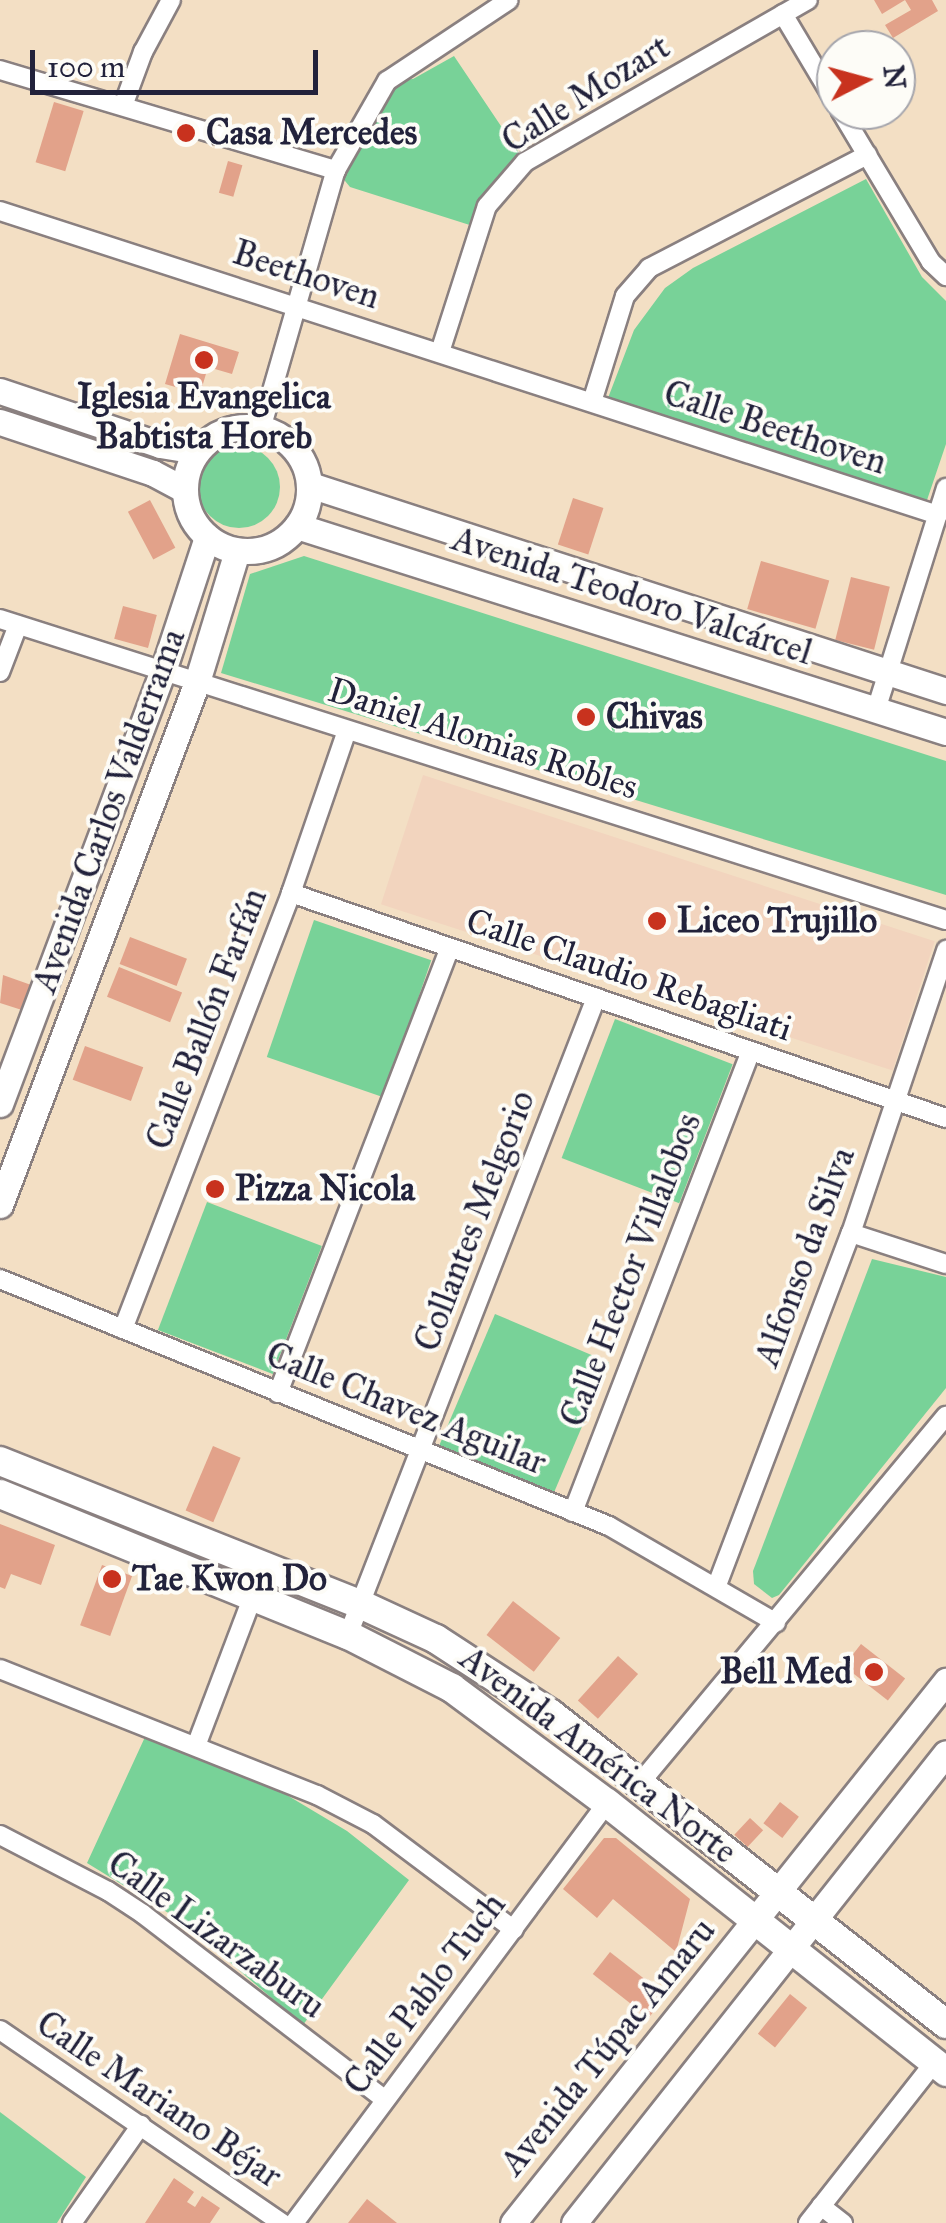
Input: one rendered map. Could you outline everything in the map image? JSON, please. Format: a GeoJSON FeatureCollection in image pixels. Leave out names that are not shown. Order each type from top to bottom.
{"type":"FeatureCollection","features":[{"type":"Feature","properties":{"kind":"main road","name":"Avenida América Norte"},"geometry":{"type":"LineString","coordinates":[[0,1462],[360,1604],[436,1639],[499,1676],[946,2024]]}},
{"type":"Feature","properties":{"kind":"main road","name":"Avenida América Norte"},"geometry":{"type":"LineString","coordinates":[[0,1494],[348,1635],[452,1688],[608,1803],[940,2068]]}},
{"type":"Feature","properties":{"kind":"main road"},"geometry":{"type":"LineString","coordinates":[[696,1873],[716,1843]]}},
{"type":"Feature","properties":{"kind":"street"},"geometry":{"type":"LineString","coordinates":[[123,106],[143,52],[170,0]]}},
{"type":"Feature","properties":{"kind":"street"},"geometry":{"type":"LineString","coordinates":[[260,428],[336,170],[387,81],[509,0]]}},
{"type":"Feature","properties":{"kind":"street","name":"Calle Mozart"},"geometry":{"type":"LineString","coordinates":[[440,352],[488,206],[525,162],[808,0]]}},
{"type":"Feature","properties":{"kind":"street"},"geometry":{"type":"LineString","coordinates":[[782,14],[816,71]]}},
{"type":"Feature","properties":{"kind":"street"},"geometry":{"type":"LineString","coordinates":[[0,70],[336,170]]}},
{"type":"Feature","properties":{"kind":"street"},"geometry":{"type":"LineString","coordinates":[[852,130],[931,262],[946,276]]}},
{"type":"Feature","properties":{"kind":"street"},"geometry":{"type":"LineString","coordinates":[[592,402],[625,296],[648,268],[867,156]]}},
{"type":"Feature","properties":{"kind":"street","name":"Beethoven"},"geometry":{"type":"LineString","coordinates":[[0,211],[592,402]]}},
{"type":"Feature","properties":{"kind":"street"},"geometry":{"type":"LineString","coordinates":[[0,392],[160,445],[197,452]]}},
{"type":"Feature","properties":{"kind":"street","name":"Calle Beethoven"},"geometry":{"type":"LineString","coordinates":[[592,402],[938,515]]}},
{"type":"Feature","properties":{"kind":"street"},"geometry":{"type":"LineString","coordinates":[[0,422],[153,472],[185,490]]}},
{"type":"Feature","properties":{"kind":"street"},"geometry":{"type":"LineString","coordinates":[[260,428],[295,450],[310,486],[297,526],[270,547],[237,551],[206,537],[188,508],[185,490],[197,452],[226,431],[260,428]]}},
{"type":"Feature","properties":{"kind":"street","name":"Avenida Teodoro Valcárcel"},"geometry":{"type":"LineString","coordinates":[[310,486],[522,558],[946,692]]}},
{"type":"Feature","properties":{"kind":"street"},"geometry":{"type":"LineString","coordinates":[[876,710],[946,488]]}},
{"type":"Feature","properties":{"kind":"street","name":"Avenida Teodoro Valcárcel"},"geometry":{"type":"LineString","coordinates":[[297,526],[946,732]]}},
{"type":"Feature","properties":{"kind":"street","name":"Avenida Carlos Valderrama"},"geometry":{"type":"LineString","coordinates":[[0,1104],[163,671],[206,537]]}},
{"type":"Feature","properties":{"kind":"street","name":"Avenida Carlos Valderrama"},"geometry":{"type":"LineString","coordinates":[[0,1206],[196,682],[237,551]]}},
{"type":"Feature","properties":{"kind":"street"},"geometry":{"type":"LineString","coordinates":[[512,595],[522,558]]}},
{"type":"Feature","properties":{"kind":"street"},"geometry":{"type":"LineString","coordinates":[[0,672],[9,622]]}},
{"type":"Feature","properties":{"kind":"street","name":"Daniel Alomias Robles"},"geometry":{"type":"LineString","coordinates":[[9,622],[946,920]]}},
{"type":"Feature","properties":{"kind":"street","name":"Calle Ballón Farfán"},"geometry":{"type":"LineString","coordinates":[[123,1329],[290,893],[347,730]]}},
{"type":"Feature","properties":{"kind":"street","name":"Calle Claudio Rebagliati"},"geometry":{"type":"LineString","coordinates":[[290,893],[946,1118]]}},
{"type":"Feature","properties":{"kind":"street"},"geometry":{"type":"LineString","coordinates":[[278,1392],[450,948]]}},
{"type":"Feature","properties":{"kind":"street","name":"Alfonso da Silva"},"geometry":{"type":"LineString","coordinates":[[717,1585],[851,1233],[946,950]]}},
{"type":"Feature","properties":{"kind":"street","name":"Collantes Melgorio"},"geometry":{"type":"LineString","coordinates":[[348,1635],[596,998]]}},
{"type":"Feature","properties":{"kind":"street","name":"Calle Hector Villalobos"},"geometry":{"type":"LineString","coordinates":[[573,1512],[751,1051]]}},
{"type":"Feature","properties":{"kind":"street"},"geometry":{"type":"LineString","coordinates":[[851,1233],[946,1264]]}},
{"type":"Feature","properties":{"kind":"street","name":"Calle Chavez Aguilar"},"geometry":{"type":"LineString","coordinates":[[0,1279],[573,1512],[717,1585],[776,1623]]}},
{"type":"Feature","properties":{"kind":"street"},"geometry":{"type":"LineString","coordinates":[[640,1782],[946,1416]]}},
{"type":"Feature","properties":{"kind":"street"},"geometry":{"type":"LineString","coordinates":[[196,1746],[253,1596]]}},
{"type":"Feature","properties":{"kind":"street"},"geometry":{"type":"LineString","coordinates":[[0,1670],[317,1795],[374,1824],[514,1930]]}},
{"type":"Feature","properties":{"kind":"street","name":"Avenida Túpac Amaru"},"geometry":{"type":"LineString","coordinates":[[513,2223],[946,1682]]}},
{"type":"Feature","properties":{"kind":"street"},"geometry":{"type":"LineString","coordinates":[[574,2223],[946,1753]]}},
{"type":"Feature","properties":{"kind":"street","name":"Calle Pablo Tuch"},"geometry":{"type":"LineString","coordinates":[[294,2223],[608,1803]]}},
{"type":"Feature","properties":{"kind":"street","name":"Calle Lizarzaburu"},"geometry":{"type":"LineString","coordinates":[[0,1836],[108,1890],[144,1914],[385,2100]]}},
{"type":"Feature","properties":{"kind":"street"},"geometry":{"type":"LineString","coordinates":[[812,1847],[846,1878]]}},
{"type":"Feature","properties":{"kind":"street","name":"Calle Mariano Béjar"},"geometry":{"type":"LineString","coordinates":[[0,2030],[282,2223]]}},
{"type":"Feature","properties":{"kind":"street"},"geometry":{"type":"LineString","coordinates":[[808,2223],[940,2068]]}},
{"type":"Feature","properties":{"kind":"street"},"geometry":{"type":"LineString","coordinates":[[72,2223],[141,2125]]}},
{"type":"Feature","properties":{"kind":"street"},"geometry":{"type":"LineString","coordinates":[[821,2206],[842,2223]]}},
{"type":"Feature","properties":{"kind":"shaded area","name":"Liceo Trujillo"},"geometry":{"type":"Polygon","coordinates":[[[423,775],[935,941],[893,1071],[381,904],[423,775]]]}},
{"type":"Feature","properties":{"kind":"green space"},"geometry":{"type":"Polygon","coordinates":[[[454,56],[525,162],[476,227],[350,187],[336,170],[387,81],[413,79],[454,56]]]}},
{"type":"Feature","properties":{"kind":"green space"},"geometry":{"type":"Polygon","coordinates":[[[866,179],[922,277],[946,301],[946,444],[926,503],[608,398],[634,330],[665,288],[693,268],[866,179]]]}},
{"type":"Feature","properties":{"kind":"green space"},"geometry":{"type":"Polygon","coordinates":[[[239,446],[255,449],[268,458],[277,471],[277,503],[268,516],[255,525],[239,528],[223,525],[210,516],[201,503],[198,487],[201,471],[210,458],[223,449],[239,446]]]}},
{"type":"Feature","properties":{"kind":"green space","name":"Chivas"},"geometry":{"type":"Polygon","coordinates":[[[304,556],[946,761],[946,895],[221,673],[250,574],[304,556]]]}},
{"type":"Feature","properties":{"kind":"green space"},"geometry":{"type":"Polygon","coordinates":[[[314,920],[431,960],[384,1097],[267,1057],[314,920]]]}},
{"type":"Feature","properties":{"kind":"green space"},"geometry":{"type":"Polygon","coordinates":[[[615,1019],[733,1064],[679,1203],[562,1158],[615,1019]]]}},
{"type":"Feature","properties":{"kind":"green space"},"geometry":{"type":"Polygon","coordinates":[[[207,1202],[322,1246],[273,1374],[158,1330],[207,1202]]]}},
{"type":"Feature","properties":{"kind":"green space"},"geometry":{"type":"Polygon","coordinates":[[[872,1259],[946,1277],[946,1388],[779,1595],[772,1598],[754,1584],[753,1571],[872,1259]]]}},
{"type":"Feature","properties":{"kind":"green space"},"geometry":{"type":"Polygon","coordinates":[[[495,1314],[609,1362],[552,1496],[438,1447],[495,1314]]]}},
{"type":"Feature","properties":{"kind":"green space"},"geometry":{"type":"Polygon","coordinates":[[[145,1737],[275,1788],[347,1831],[409,1880],[303,2025],[183,1922],[87,1863],[145,1737]]]}},
{"type":"Feature","properties":{"kind":"green space"},"geometry":{"type":"Polygon","coordinates":[[[0,2112],[86,2177],[57,2223],[0,2223],[0,2112]]]}},
{"type":"Feature","properties":{"kind":"building"},"geometry":{"type":"Polygon","coordinates":[[[874,0],[905,0],[882,14],[874,0]]]}},
{"type":"Feature","properties":{"kind":"building"},"geometry":{"type":"Polygon","coordinates":[[[905,0],[932,0],[938,11],[906,30],[888,30],[885,25],[911,10],[905,0]]]}},
{"type":"Feature","properties":{"kind":"building"},"geometry":{"type":"Polygon","coordinates":[[[54,102],[84,111],[65,171],[36,162],[54,102]]]}},
{"type":"Feature","properties":{"kind":"building"},"geometry":{"type":"Polygon","coordinates":[[[228,161],[242,165],[233,197],[219,193],[228,161]]]}},
{"type":"Feature","properties":{"kind":"building","name":"Iglesia Evangelica Babtista Horeb"},"geometry":{"type":"Polygon","coordinates":[[[180,334],[239,352],[232,374],[208,367],[200,394],[165,384],[180,334]]]}},
{"type":"Feature","properties":{"kind":"building"},"geometry":{"type":"Polygon","coordinates":[[[573,498],[603,508],[588,554],[558,545],[573,498]]]}},
{"type":"Feature","properties":{"kind":"building"},"geometry":{"type":"Polygon","coordinates":[[[150,500],[175,548],[153,559],[128,512],[150,500]]]}},
{"type":"Feature","properties":{"kind":"building"},"geometry":{"type":"Polygon","coordinates":[[[761,561],[829,581],[815,629],[747,609],[761,561]]]}},
{"type":"Feature","properties":{"kind":"building"},"geometry":{"type":"Polygon","coordinates":[[[851,577],[890,587],[874,650],[835,640],[851,577]]]}},
{"type":"Feature","properties":{"kind":"building"},"geometry":{"type":"Polygon","coordinates":[[[123,606],[157,615],[148,648],[114,639],[123,606]]]}},
{"type":"Feature","properties":{"kind":"building"},"geometry":{"type":"Polygon","coordinates":[[[130,937],[187,959],[177,986],[120,964],[130,937]]]}},
{"type":"Feature","properties":{"kind":"building"},"geometry":{"type":"Polygon","coordinates":[[[119,967],[182,992],[170,1022],[107,997],[119,967]]]}},
{"type":"Feature","properties":{"kind":"building"},"geometry":{"type":"Polygon","coordinates":[[[3,975],[34,986],[25,1011],[0,1003],[3,975]]]}},
{"type":"Feature","properties":{"kind":"building"},"geometry":{"type":"Polygon","coordinates":[[[85,1046],[143,1067],[131,1101],[73,1080],[85,1046]]]}},
{"type":"Feature","properties":{"kind":"building"},"geometry":{"type":"Polygon","coordinates":[[[213,1446],[241,1458],[213,1522],[186,1510],[213,1446]]]}},
{"type":"Feature","properties":{"kind":"building"},"geometry":{"type":"Polygon","coordinates":[[[0,1524],[55,1545],[41,1585],[11,1574],[5,1589],[0,1587],[0,1524]]]}},
{"type":"Feature","properties":{"kind":"building"},"geometry":{"type":"Polygon","coordinates":[[[102,1565],[132,1576],[110,1636],[80,1625],[102,1565]]]}},
{"type":"Feature","properties":{"kind":"building"},"geometry":{"type":"Polygon","coordinates":[[[513,1601],[560,1638],[534,1672],[487,1635],[513,1601]]]}},
{"type":"Feature","properties":{"kind":"building","name":"Bell Med"},"geometry":{"type":"Polygon","coordinates":[[[861,1644],[905,1678],[888,1701],[844,1666],[861,1644]]]}},
{"type":"Feature","properties":{"kind":"building"},"geometry":{"type":"Polygon","coordinates":[[[618,1656],[638,1674],[598,1719],[578,1701],[618,1656]]]}},
{"type":"Feature","properties":{"kind":"building"},"geometry":{"type":"Polygon","coordinates":[[[780,1802],[799,1817],[782,1838],[763,1823],[780,1802]]]}},
{"type":"Feature","properties":{"kind":"building"},"geometry":{"type":"Polygon","coordinates":[[[750,1818],[763,1830],[747,1847],[734,1835],[750,1818]]]}},
{"type":"Feature","properties":{"kind":"building"},"geometry":{"type":"Polygon","coordinates":[[[604,1838],[616,1838],[690,1899],[676,1952],[613,1899],[597,1918],[563,1889],[604,1838]]]}},
{"type":"Feature","properties":{"kind":"building"},"geometry":{"type":"Polygon","coordinates":[[[610,1952],[666,1996],[649,2018],[593,1974],[610,1952]]]}},
{"type":"Feature","properties":{"kind":"building"},"geometry":{"type":"Polygon","coordinates":[[[790,1994],[807,2008],[775,2047],[758,2034],[790,1994]]]}},
{"type":"Feature","properties":{"kind":"building"},"geometry":{"type":"Polygon","coordinates":[[[174,2178],[194,2192],[187,2202],[195,2207],[202,2196],[220,2208],[210,2223],[145,2223],[174,2178]]]}},
{"type":"Feature","properties":{"kind":"building"},"geometry":{"type":"Polygon","coordinates":[[[367,2199],[397,2223],[348,2223],[367,2199]]]}},
{"type":"Feature","properties":{"kind":"place","name":"Casa Mercedes"},"geometry":{"type":"Point","coordinates":[186,133]}},
{"type":"Feature","properties":{"kind":"place","name":"Iglesia Evangelica Babtista Horeb"},"geometry":{"type":"Point","coordinates":[204,360]}},
{"type":"Feature","properties":{"kind":"place","name":"Chivas"},"geometry":{"type":"Point","coordinates":[586,717]}},
{"type":"Feature","properties":{"kind":"place","name":"Liceo Trujillo"},"geometry":{"type":"Point","coordinates":[657,921]}},
{"type":"Feature","properties":{"kind":"place","name":"Pizza Nicola"},"geometry":{"type":"Point","coordinates":[215,1189]}},
{"type":"Feature","properties":{"kind":"place","name":"Tae Kwon Do"},"geometry":{"type":"Point","coordinates":[112,1579]}},
{"type":"Feature","properties":{"kind":"place","name":"Bell Med"},"geometry":{"type":"Point","coordinates":[874,1672]}}]}
